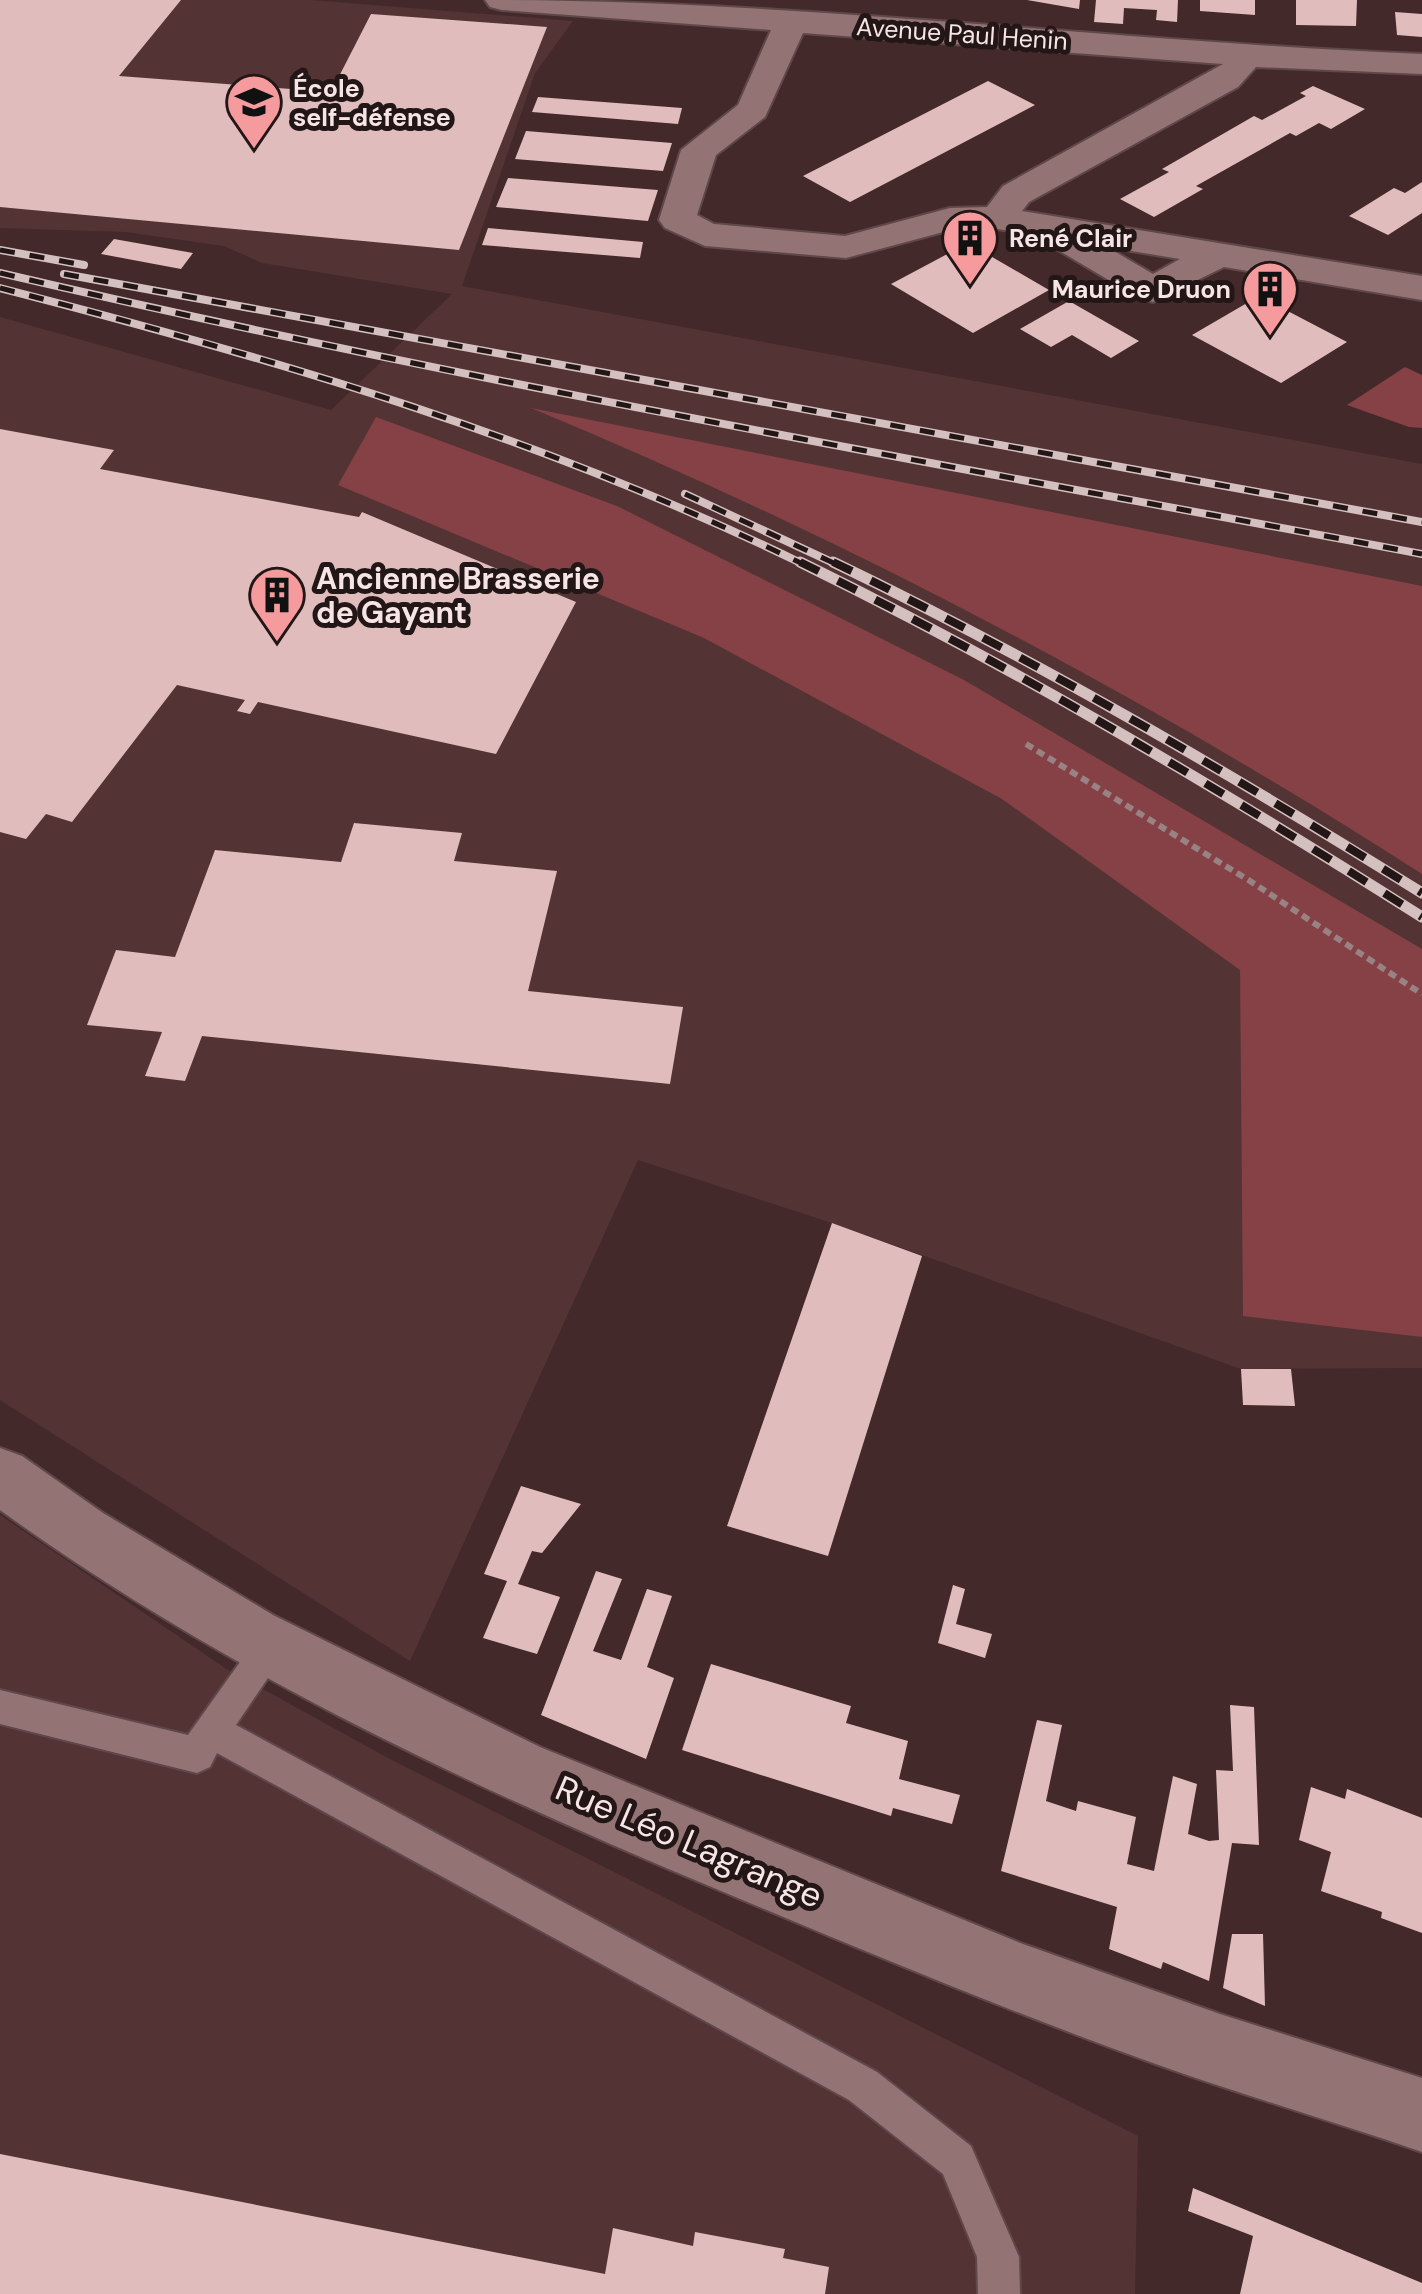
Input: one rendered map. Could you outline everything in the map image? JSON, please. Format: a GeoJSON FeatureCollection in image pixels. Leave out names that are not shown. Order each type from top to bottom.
{"type":"FeatureCollection","features":[{"type":"Feature","properties":{"kind":"street","name":"Avenue Paul Henin"},"geometry":{"type":"LineString","coordinates":[[502,0],[1244,55],[1422,64]]}},
{"type":"Feature","properties":{"kind":"street"},"geometry":{"type":"LineString","coordinates":[[792,20],[754,110],[706,142],[694,158],[679,212],[678,220],[683,226],[705,235],[846,247],[950,219],[998,218],[1069,230],[1074,246],[1153,290],[1217,255],[1358,278],[1358,290],[1366,298],[1422,297]]}},
{"type":"Feature","properties":{"kind":"street"},"geometry":{"type":"LineString","coordinates":[[998,218],[1016,194],[1232,76],[1244,55]]}},
{"type":"Feature","properties":{"kind":"street","name":"Rue Léo Lagrange"},"geometry":{"type":"LineString","coordinates":[[0,1475],[102,1549],[269,1650],[504,1764],[799,1889],[1218,2049],[1422,2116]]}},
{"type":"Feature","properties":{"kind":"lane"},"geometry":{"type":"LineString","coordinates":[[0,1707],[197,1755],[210,1730],[269,1650]]}},
{"type":"Feature","properties":{"kind":"lane"},"geometry":{"type":"LineString","coordinates":[[210,1730],[862,2086],[957,2160],[998,2256],[999,2294]]}},
{"type":"Feature","properties":{"kind":"path"},"geometry":{"type":"LineString","coordinates":[[1026,744],[1250,881],[1422,994]]}},
{"type":"Feature","properties":{"kind":"shaded area"},"geometry":{"type":"Polygon","coordinates":[[[0,0],[311,0],[573,21],[535,73],[462,286],[1422,464],[1422,1368],[1241,1369],[832,1223],[638,1160],[410,1661],[0,1400],[0,317],[331,410],[452,294],[262,263],[224,246],[126,232],[0,228],[0,0]]]}},
{"type":"Feature","properties":{"kind":"shaded area"},"geometry":{"type":"Polygon","coordinates":[[[1405,367],[1422,375],[1422,428],[1347,405],[1405,367]]]}},
{"type":"Feature","properties":{"kind":"shaded area"},"geometry":{"type":"Polygon","coordinates":[[[531,408],[1422,586],[1422,874],[1207,743],[987,621],[761,509],[531,408]]]}},
{"type":"Feature","properties":{"kind":"shaded area"},"geometry":{"type":"Polygon","coordinates":[[[376,417],[617,506],[964,680],[1422,949],[1422,1337],[1243,1316],[1240,970],[1002,799],[704,638],[338,485],[376,417]]]}},
{"type":"Feature","properties":{"kind":"shaded area"},"geometry":{"type":"Polygon","coordinates":[[[0,1515],[225,1668],[386,1757],[1138,2136],[1135,2294],[0,2294],[0,1515]]]}},
{"type":"Feature","properties":{"kind":"building","name":"École self-défense"},"geometry":{"type":"Polygon","coordinates":[[[0,0],[181,0],[119,76],[331,92],[371,14],[547,27],[459,250],[0,207],[0,0]]]}},
{"type":"Feature","properties":{"kind":"building"},"geometry":{"type":"Polygon","coordinates":[[[1027,0],[1080,0],[1079,9],[1027,0]]]}},
{"type":"Feature","properties":{"kind":"building"},"geometry":{"type":"Polygon","coordinates":[[[1096,0],[1178,0],[1177,22],[1156,20],[1157,10],[1124,8],[1123,24],[1094,22],[1096,0]]]}},
{"type":"Feature","properties":{"kind":"building"},"geometry":{"type":"Polygon","coordinates":[[[1200,0],[1255,0],[1255,15],[1200,11],[1200,0]]]}},
{"type":"Feature","properties":{"kind":"building"},"geometry":{"type":"Polygon","coordinates":[[[1296,0],[1357,0],[1356,26],[1296,25],[1296,0]]]}},
{"type":"Feature","properties":{"kind":"building"},"geometry":{"type":"Polygon","coordinates":[[[1395,12],[1422,14],[1422,37],[1397,35],[1395,12]]]}},
{"type":"Feature","properties":{"kind":"building"},"geometry":{"type":"Polygon","coordinates":[[[988,81],[1035,105],[850,202],[803,176],[988,81]]]}},
{"type":"Feature","properties":{"kind":"building"},"geometry":{"type":"Polygon","coordinates":[[[1313,86],[1365,109],[1331,129],[1319,123],[1296,136],[1290,133],[1196,186],[1203,189],[1154,217],[1120,199],[1169,172],[1162,169],[1254,116],[1262,120],[1306,96],[1300,93],[1313,86]]]}},
{"type":"Feature","properties":{"kind":"building"},"geometry":{"type":"Polygon","coordinates":[[[538,97],[682,108],[678,124],[532,112],[538,97]]]}},
{"type":"Feature","properties":{"kind":"building"},"geometry":{"type":"Polygon","coordinates":[[[526,131],[672,143],[663,171],[515,159],[526,131]]]}},
{"type":"Feature","properties":{"kind":"building"},"geometry":{"type":"Polygon","coordinates":[[[508,178],[658,190],[648,221],[496,207],[508,178]]]}},
{"type":"Feature","properties":{"kind":"building"},"geometry":{"type":"Polygon","coordinates":[[[1422,182],[1422,213],[1388,235],[1349,216],[1394,188],[1405,193],[1422,182]]]}},
{"type":"Feature","properties":{"kind":"building"},"geometry":{"type":"Polygon","coordinates":[[[488,228],[643,242],[640,258],[482,245],[488,228]]]}},
{"type":"Feature","properties":{"kind":"building"},"geometry":{"type":"Polygon","coordinates":[[[114,239],[193,253],[181,269],[101,254],[114,239]]]}},
{"type":"Feature","properties":{"kind":"building","name":"René Clair"},"geometry":{"type":"Polygon","coordinates":[[[968,243],[1049,290],[973,333],[891,284],[968,243]]]}},
{"type":"Feature","properties":{"kind":"building","name":"Maurice Druon"},"geometry":{"type":"Polygon","coordinates":[[[1259,296],[1347,342],[1281,383],[1192,335],[1259,296]]]}},
{"type":"Feature","properties":{"kind":"building"},"geometry":{"type":"Polygon","coordinates":[[[1069,301],[1139,341],[1111,358],[1072,335],[1051,347],[1020,329],[1069,301]]]}},
{"type":"Feature","properties":{"kind":"building","name":"Ancienne Brasserie de Gayant"},"geometry":{"type":"Polygon","coordinates":[[[0,429],[114,450],[100,469],[359,517],[362,512],[576,602],[496,754],[258,702],[250,714],[237,711],[245,700],[177,685],[72,822],[46,814],[26,839],[0,832],[0,429]]]}},
{"type":"Feature","properties":{"kind":"building"},"geometry":{"type":"Polygon","coordinates":[[[354,823],[462,833],[454,861],[557,871],[528,991],[683,1007],[670,1084],[202,1036],[185,1081],[145,1076],[162,1032],[87,1025],[116,950],[175,957],[215,850],[341,862],[354,823]]]}},
{"type":"Feature","properties":{"kind":"building"},"geometry":{"type":"Polygon","coordinates":[[[832,1223],[922,1256],[828,1556],[727,1526],[832,1223]]]}},
{"type":"Feature","properties":{"kind":"building"},"geometry":{"type":"Polygon","coordinates":[[[1241,1369],[1291,1369],[1295,1406],[1243,1405],[1241,1369]]]}},
{"type":"Feature","properties":{"kind":"building"},"geometry":{"type":"Polygon","coordinates":[[[521,1486],[581,1504],[542,1553],[532,1551],[518,1584],[560,1597],[537,1654],[483,1638],[507,1581],[484,1574],[521,1486]]]}},
{"type":"Feature","properties":{"kind":"building"},"geometry":{"type":"Polygon","coordinates":[[[596,1571],[622,1579],[593,1651],[621,1660],[647,1589],[672,1596],[647,1667],[674,1678],[646,1759],[541,1715],[596,1571]]]}},
{"type":"Feature","properties":{"kind":"building"},"geometry":{"type":"Polygon","coordinates":[[[953,1585],[965,1589],[956,1624],[992,1634],[985,1658],[938,1643],[953,1585]]]}},
{"type":"Feature","properties":{"kind":"building"},"geometry":{"type":"Polygon","coordinates":[[[711,1664],[851,1706],[846,1723],[908,1741],[899,1779],[960,1795],[952,1824],[893,1808],[891,1816],[682,1750],[711,1664]]]}},
{"type":"Feature","properties":{"kind":"building"},"geometry":{"type":"Polygon","coordinates":[[[1230,1705],[1254,1707],[1259,1845],[1232,1843],[1209,1981],[1163,1962],[1161,1969],[1109,1949],[1117,1907],[1001,1871],[1037,1720],[1062,1725],[1046,1801],[1076,1811],[1078,1801],[1136,1817],[1127,1864],[1154,1871],[1173,1776],[1197,1784],[1188,1834],[1219,1840],[1216,1770],[1233,1771],[1230,1705]]]}},
{"type":"Feature","properties":{"kind":"building"},"geometry":{"type":"Polygon","coordinates":[[[1311,1787],[1345,1799],[1347,1789],[1422,1818],[1422,1933],[1381,1918],[1382,1912],[1321,1891],[1331,1852],[1299,1840],[1311,1787]]]}},
{"type":"Feature","properties":{"kind":"building"},"geometry":{"type":"Polygon","coordinates":[[[1232,1934],[1263,1934],[1265,2006],[1223,1988],[1232,1934]]]}},
{"type":"Feature","properties":{"kind":"building"},"geometry":{"type":"Polygon","coordinates":[[[0,2154],[605,2274],[613,2228],[693,2246],[695,2232],[785,2249],[783,2258],[829,2267],[825,2294],[0,2294],[0,2154]]]}},
{"type":"Feature","properties":{"kind":"building"},"geometry":{"type":"Polygon","coordinates":[[[1193,2188],[1422,2283],[1422,2294],[1240,2294],[1253,2236],[1188,2211],[1193,2188]]]}},
{"type":"Feature","properties":{"kind":"railway"},"geometry":{"type":"LineString","coordinates":[[0,250],[84,265]]}},
{"type":"Feature","properties":{"kind":"railway"},"geometry":{"type":"LineString","coordinates":[[0,273],[531,387],[1422,554]]}},
{"type":"Feature","properties":{"kind":"railway"},"geometry":{"type":"LineString","coordinates":[[64,274],[1422,522]]}},
{"type":"Feature","properties":{"kind":"railway"},"geometry":{"type":"LineString","coordinates":[[0,288],[206,344],[410,406],[609,479],[805,565]]}},
{"type":"Feature","properties":{"kind":"railway"},"geometry":{"type":"LineString","coordinates":[[685,494],[838,565]]}},
{"type":"Feature","properties":{"kind":"railway"},"geometry":{"type":"LineString","coordinates":[[800,562],[1116,731],[1422,917]]}},
{"type":"Feature","properties":{"kind":"railway"},"geometry":{"type":"LineString","coordinates":[[833,562],[984,638],[1132,720],[1422,893]]}},
{"type":"Feature","properties":{"kind":"place","name":"École self-défense"},"geometry":{"type":"Point","coordinates":[254,151]}},
{"type":"Feature","properties":{"kind":"place","name":"René Clair"},"geometry":{"type":"Point","coordinates":[970,287]}},
{"type":"Feature","properties":{"kind":"place","name":"Maurice Druon"},"geometry":{"type":"Point","coordinates":[1270,338]}},
{"type":"Feature","properties":{"kind":"place","name":"Ancienne Brasserie de Gayant"},"geometry":{"type":"Point","coordinates":[277,644]}}]}
